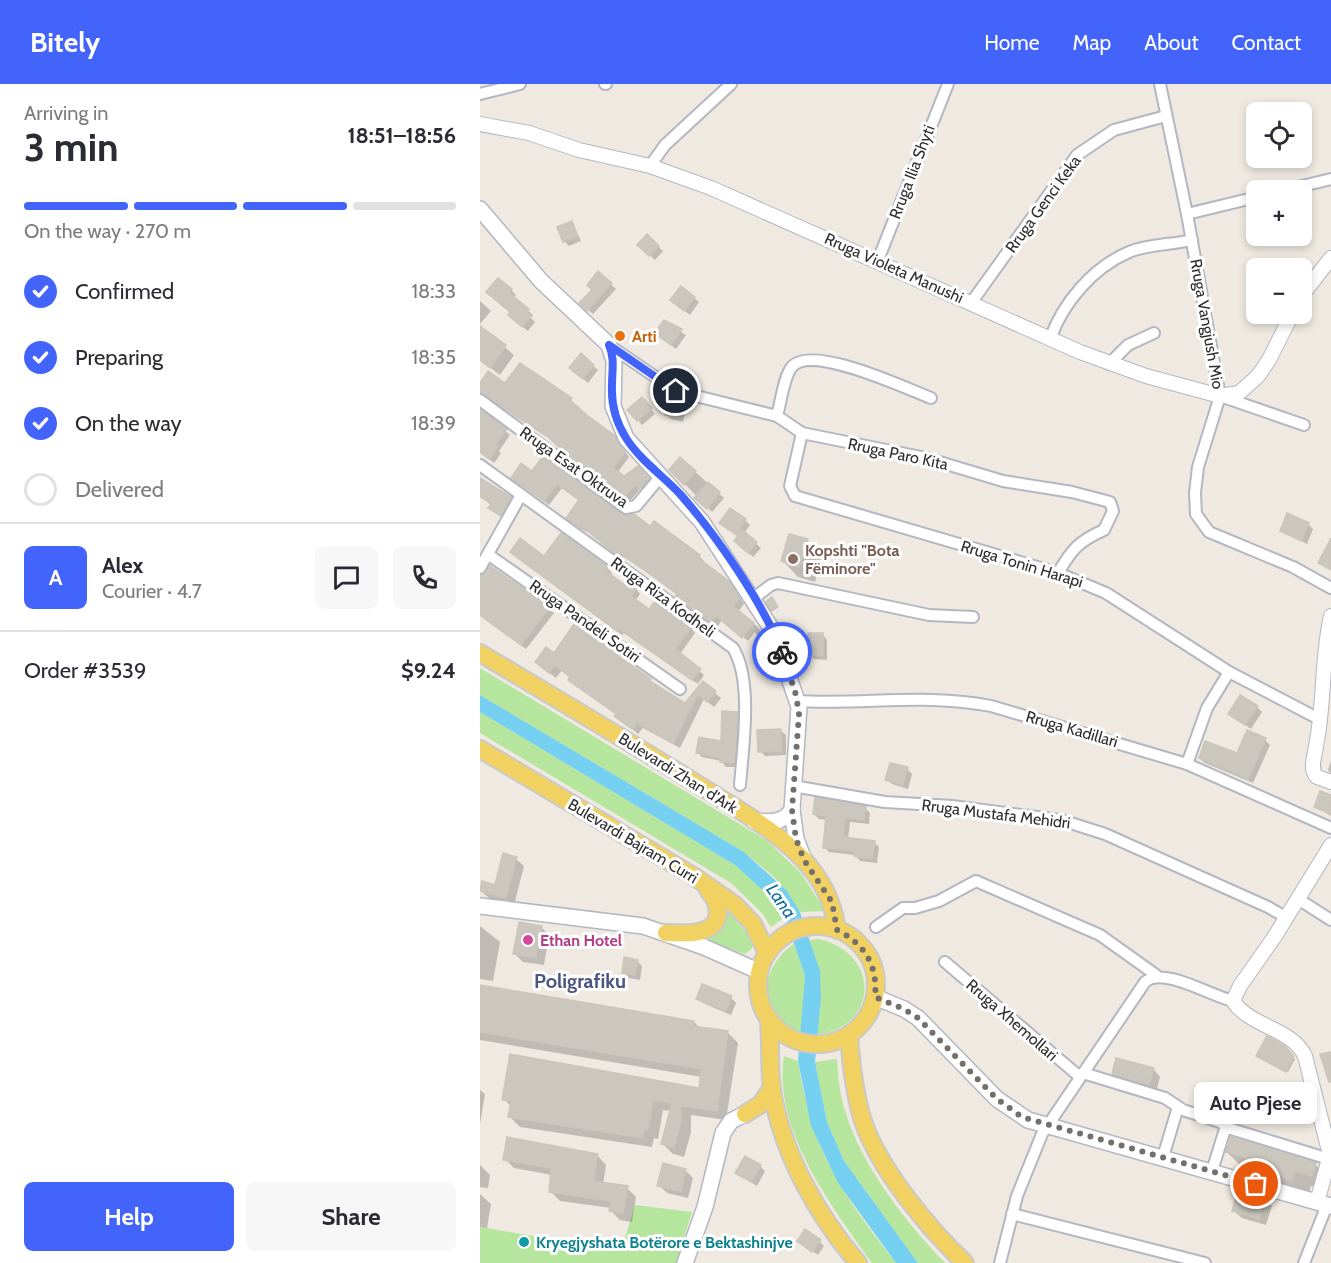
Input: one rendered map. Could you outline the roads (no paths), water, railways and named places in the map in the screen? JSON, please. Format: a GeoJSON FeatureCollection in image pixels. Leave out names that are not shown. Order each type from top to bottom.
{"type":"FeatureCollection","features":[{"type":"Feature","properties":{"kind":"main road"},"geometry":{"type":"LineString","coordinates":[[480,209],[545,285],[609,345],[614,361],[612,396],[615,416],[634,448],[702,522],[754,598],[777,640],[797,700],[799,724],[792,810],[796,839],[804,860]]}},
{"type":"Feature","properties":{"kind":"main road","name":"Bulevardi Zhan d'Ark"},"geometry":{"type":"LineString","coordinates":[[480,653],[754,821],[804,860],[832,902],[837,930]]}},
{"type":"Feature","properties":{"kind":"main road","name":"Bulevardi Bajram Curri"},"geometry":{"type":"LineString","coordinates":[[480,749],[694,877],[744,914],[773,946]]}},
{"type":"Feature","properties":{"kind":"main road"},"geometry":{"type":"LineString","coordinates":[[754,821],[778,822],[785,819],[792,810]]}},
{"type":"Feature","properties":{"kind":"main road"},"geometry":{"type":"LineString","coordinates":[[666,933],[706,930],[717,918],[716,901],[694,877]]}},
{"type":"Feature","properties":{"kind":"main road"},"geometry":{"type":"LineString","coordinates":[[480,906],[633,924],[666,933],[758,971]]}},
{"type":"Feature","properties":{"kind":"main road"},"geometry":{"type":"LineString","coordinates":[[769,1021],[787,1036],[807,1044],[829,1043],[849,1035],[861,1025],[875,997],[875,975],[869,957],[860,945],[837,930],[818,926],[793,931],[773,946],[758,971],[758,992],[769,1021],[772,1087],[781,1127],[812,1197],[858,1263]]}},
{"type":"Feature","properties":{"kind":"main road"},"geometry":{"type":"LineString","coordinates":[[875,997],[904,1009],[918,1018],[1008,1108],[1028,1120],[1325,1204]]}},
{"type":"Feature","properties":{"kind":"main road"},"geometry":{"type":"LineString","coordinates":[[849,1035],[854,1089],[864,1124],[882,1160],[942,1241],[965,1263]]}},
{"type":"Feature","properties":{"kind":"main road"},"geometry":{"type":"LineString","coordinates":[[685,1263],[705,1207],[723,1133],[731,1121],[761,1104],[772,1087]]}},
{"type":"Feature","properties":{"kind":"main road"},"geometry":{"type":"LineString","coordinates":[[746,1114],[765,1119],[781,1127]]}},
{"type":"Feature","properties":{"kind":"street"},"geometry":{"type":"LineString","coordinates":[[480,94],[520,84]]}},
{"type":"Feature","properties":{"kind":"street"},"geometry":{"type":"LineString","coordinates":[[650,166],[664,145],[731,84]]}},
{"type":"Feature","properties":{"kind":"street","name":"Rruga Ilia Shyti"},"geometry":{"type":"LineString","coordinates":[[878,260],[948,84]]}},
{"type":"Feature","properties":{"kind":"street","name":"Rruga Vangjush Mio"},"geometry":{"type":"LineString","coordinates":[[1160,84],[1187,214],[1220,396],[1198,467],[1195,498],[1200,523],[1209,532],[1293,567],[1331,588]]}},
{"type":"Feature","properties":{"kind":"street","name":"Rruga Genci Keka"},"geometry":{"type":"LineString","coordinates":[[971,303],[1077,155],[1114,130],[1166,116]]}},
{"type":"Feature","properties":{"kind":"street","name":"Rruga Violeta Manushi"},"geometry":{"type":"LineString","coordinates":[[480,124],[529,134],[579,150],[650,166],[711,188],[1109,364],[1220,396],[1304,425]]}},
{"type":"Feature","properties":{"kind":"street"},"geometry":{"type":"LineString","coordinates":[[1312,184],[1331,179]]}},
{"type":"Feature","properties":{"kind":"street"},"geometry":{"type":"LineString","coordinates":[[1187,214],[1246,200]]}},
{"type":"Feature","properties":{"kind":"street"},"geometry":{"type":"LineString","coordinates":[[1050,339],[1056,324],[1076,292],[1110,264],[1128,252],[1192,240]]}},
{"type":"Feature","properties":{"kind":"street"},"geometry":{"type":"LineString","coordinates":[[1312,282],[1331,258]]}},
{"type":"Feature","properties":{"kind":"street"},"geometry":{"type":"LineString","coordinates":[[1220,396],[1239,393],[1258,376],[1269,360],[1287,324]]}},
{"type":"Feature","properties":{"kind":"street"},"geometry":{"type":"LineString","coordinates":[[1109,364],[1128,345],[1154,333]]}},
{"type":"Feature","properties":{"kind":"street","name":"Rruga Paro Kita"},"geometry":{"type":"LineString","coordinates":[[609,345],[676,391],[777,416],[802,433],[927,458],[1003,481],[1072,492],[1110,502],[1113,511],[1104,530],[1084,538],[1058,573]]}},
{"type":"Feature","properties":{"kind":"street"},"geometry":{"type":"LineString","coordinates":[[777,416],[790,370],[797,363],[808,360],[845,365],[931,398]]}},
{"type":"Feature","properties":{"kind":"street","name":"Rruga Esat Oktruva"},"geometry":{"type":"LineString","coordinates":[[480,399],[626,508],[636,506],[661,476]]}},
{"type":"Feature","properties":{"kind":"street","name":"Rruga Tonin Harapi"},"geometry":{"type":"LineString","coordinates":[[802,433],[790,486],[795,496],[1058,573],[1106,593],[1229,672],[1321,720]]}},
{"type":"Feature","properties":{"kind":"street","name":"Rruga Riza Kodheli"},"geometry":{"type":"LineString","coordinates":[[480,465],[733,648],[741,665],[744,716],[740,785]]}},
{"type":"Feature","properties":{"kind":"street"},"geometry":{"type":"LineString","coordinates":[[480,568],[521,495]]}},
{"type":"Feature","properties":{"kind":"street","name":"Rruga Pandeli Sotiri"},"geometry":{"type":"LineString","coordinates":[[489,555],[681,689]]}},
{"type":"Feature","properties":{"kind":"street"},"geometry":{"type":"LineString","coordinates":[[754,598],[771,585],[778,583],[929,615],[973,617]]}},
{"type":"Feature","properties":{"kind":"street"},"geometry":{"type":"LineString","coordinates":[[1331,616],[1327,684],[1313,772],[1317,777],[1331,782]]}},
{"type":"Feature","properties":{"kind":"street"},"geometry":{"type":"LineString","coordinates":[[1187,764],[1207,708],[1229,672]]}},
{"type":"Feature","properties":{"kind":"street","name":"Rruga Kadillari"},"geometry":{"type":"LineString","coordinates":[[797,700],[847,703],[897,700],[975,703],[1187,764],[1331,828]]}},
{"type":"Feature","properties":{"kind":"street","name":"Rruga Mustafa Mehidri"},"geometry":{"type":"LineString","coordinates":[[793,786],[885,802],[952,806],[1075,823],[1268,907],[1287,918]]}},
{"type":"Feature","properties":{"kind":"street"},"geometry":{"type":"LineString","coordinates":[[1233,1001],[1240,986],[1287,918],[1331,845]]}},
{"type":"Feature","properties":{"kind":"street"},"geometry":{"type":"LineString","coordinates":[[876,927],[903,908],[915,908],[939,901],[976,881],[1100,935],[1156,975],[1165,976],[1215,997],[1233,1001],[1243,1012],[1302,1050],[1330,1161],[1325,1204],[1304,1263]]}},
{"type":"Feature","properties":{"kind":"street"},"geometry":{"type":"LineString","coordinates":[[1298,899],[1331,920]]}},
{"type":"Feature","properties":{"kind":"street","name":"Rruga Xhemollari"},"geometry":{"type":"LineString","coordinates":[[945,962],[1082,1075]]}},
{"type":"Feature","properties":{"kind":"street"},"geometry":{"type":"LineString","coordinates":[[1000,1263],[1024,1177],[1047,1126],[1145,982],[1156,975]]}},
{"type":"Feature","properties":{"kind":"street"},"geometry":{"type":"LineString","coordinates":[[1082,1075],[1165,1098],[1178,1107],[1226,1126],[1330,1161]]}},
{"type":"Feature","properties":{"kind":"street"},"geometry":{"type":"LineString","coordinates":[[1163,1157],[1178,1107]]}},
{"type":"Feature","properties":{"kind":"street"},"geometry":{"type":"LineString","coordinates":[[1212,1171],[1226,1126]]}},
{"type":"Feature","properties":{"kind":"street"},"geometry":{"type":"LineString","coordinates":[[1012,1214],[1204,1263]]}},
{"type":"Feature","properties":{"kind":"street"},"geometry":{"type":"LineString","coordinates":[[1160,1263],[1164,1252]]}},
{"type":"Feature","properties":{"kind":"water","name":"Lana"},"geometry":{"type":"Polygon","coordinates":[[[480,695],[744,852],[787,891],[800,912],[820,971],[821,997],[815,1062],[827,1122],[844,1161],[918,1263],[896,1263],[838,1183],[811,1126],[798,1061],[805,976],[785,917],[777,903],[735,865],[480,712],[480,695]]]}},
{"type":"Feature","properties":{"kind":"place","name":"Arti"},"geometry":{"type":"Point","coordinates":[620,336]}},
{"type":"Feature","properties":{"kind":"place","name":"Kopshti \"Bota Fëminore\""},"geometry":{"type":"Point","coordinates":[793,559]}},
{"type":"Feature","properties":{"kind":"place","name":"Ethan Hotel"},"geometry":{"type":"Point","coordinates":[528,940]}},
{"type":"Feature","properties":{"kind":"place","name":"Auto Pjese"},"geometry":{"type":"Point","coordinates":[1256,1184]}},
{"type":"Feature","properties":{"kind":"place","name":"Kryegjyshata Botërore e Bektashinjve"},"geometry":{"type":"Point","coordinates":[524,1242]}},
{"type":"Feature","properties":{"kind":"district","name":"Poligrafiku"},"geometry":{"type":"Point","coordinates":[580,981]}}]}
